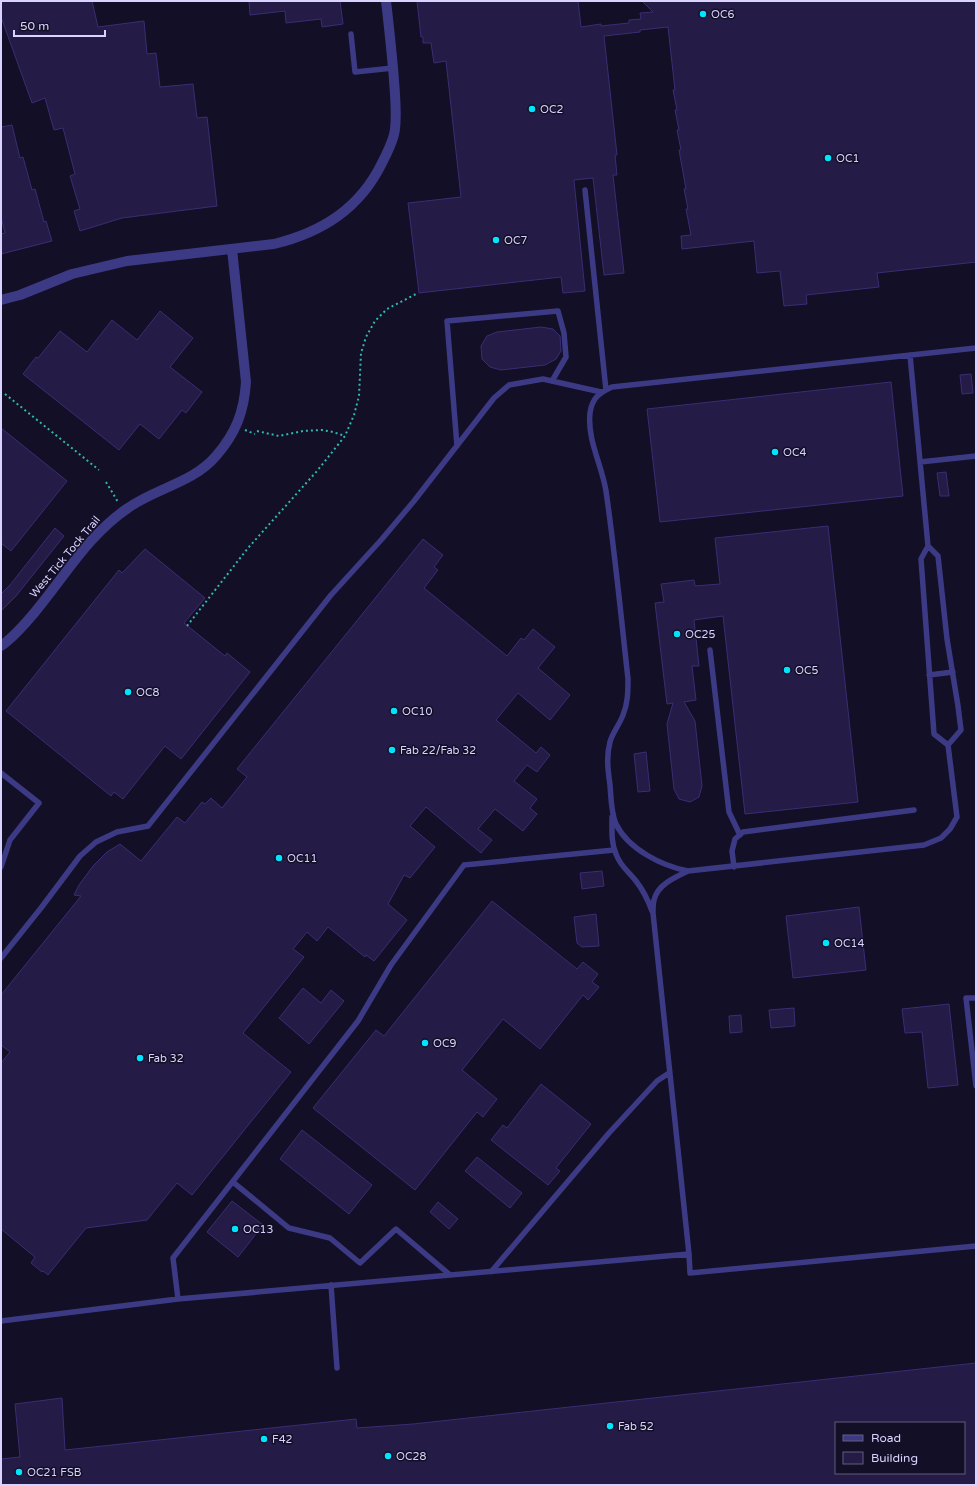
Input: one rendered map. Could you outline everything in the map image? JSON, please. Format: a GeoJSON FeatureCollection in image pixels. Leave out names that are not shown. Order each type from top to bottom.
{"type":"FeatureCollection","features":[{"type":"Feature","properties":{"kind":"street"},"geometry":{"type":"LineString","coordinates":[[1,300],[20,295],[72,274],[100,266],[127,261],[274,244],[294,239],[316,230],[340,215],[364,193],[376,176],[395,130],[396,112],[393,68],[386,1]]}},
{"type":"Feature","properties":{"kind":"street","name":"West Tick Tock Trail"},"geometry":{"type":"LineString","coordinates":[[1,646],[25,624],[102,528],[129,507],[153,494],[189,478],[202,470],[215,458],[229,440],[239,421],[244,402],[246,382],[232,249]]}},
{"type":"Feature","properties":{"kind":"lane"},"geometry":{"type":"LineString","coordinates":[[351,34],[355,72],[393,68]]}},
{"type":"Feature","properties":{"kind":"lane"},"geometry":{"type":"LineString","coordinates":[[585,190],[604,391]]}},
{"type":"Feature","properties":{"kind":"lane"},"geometry":{"type":"LineString","coordinates":[[457,446],[446,321],[558,311],[564,333],[566,357],[552,381]]}},
{"type":"Feature","properties":{"kind":"lane"},"geometry":{"type":"LineString","coordinates":[[910,355],[928,546],[920,559],[934,734],[948,745],[957,817],[941,838],[924,845],[688,871],[673,868],[653,859],[632,844],[622,834],[616,823],[613,810],[608,752],[610,740],[627,704],[628,679],[605,489],[590,426],[590,412],[593,401],[604,391],[612,387],[910,355],[976,348]]}},
{"type":"Feature","properties":{"kind":"lane"},"geometry":{"type":"LineString","coordinates":[[1,958],[80,856],[96,842],[117,832],[148,826],[331,595],[391,528],[494,398],[509,385],[543,379],[604,391]]}},
{"type":"Feature","properties":{"kind":"lane"},"geometry":{"type":"LineString","coordinates":[[920,462],[976,456]]}},
{"type":"Feature","properties":{"kind":"lane"},"geometry":{"type":"LineString","coordinates":[[928,546],[938,556],[947,639],[961,730],[948,745]]}},
{"type":"Feature","properties":{"kind":"lane"},"geometry":{"type":"LineString","coordinates":[[710,650],[729,812],[740,834]]}},
{"type":"Feature","properties":{"kind":"lane"},"geometry":{"type":"LineString","coordinates":[[929,675],[953,672]]}},
{"type":"Feature","properties":{"kind":"lane"},"geometry":{"type":"LineString","coordinates":[[1,773],[39,803],[10,840],[1,867]]}},
{"type":"Feature","properties":{"kind":"lane"},"geometry":{"type":"LineString","coordinates":[[613,810],[612,826],[614,850],[623,868],[636,881],[646,896],[652,913],[690,1273],[976,1246]]}},
{"type":"Feature","properties":{"kind":"lane"},"geometry":{"type":"LineString","coordinates":[[734,867],[732,851],[735,839],[743,832],[914,810]]}},
{"type":"Feature","properties":{"kind":"lane"},"geometry":{"type":"LineString","coordinates":[[178,1299],[173,1258],[358,1021],[390,965],[464,865],[614,850]]}},
{"type":"Feature","properties":{"kind":"lane"},"geometry":{"type":"LineString","coordinates":[[652,913],[654,899],[662,887],[672,878],[688,871]]}},
{"type":"Feature","properties":{"kind":"lane"},"geometry":{"type":"LineString","coordinates":[[976,998],[966,998],[976,1086]]}},
{"type":"Feature","properties":{"kind":"lane"},"geometry":{"type":"LineString","coordinates":[[491,1272],[609,1133],[658,1081],[669,1074]]}},
{"type":"Feature","properties":{"kind":"lane"},"geometry":{"type":"LineString","coordinates":[[233,1182],[289,1228],[330,1238],[360,1263],[396,1229],[449,1274]]}},
{"type":"Feature","properties":{"kind":"lane"},"geometry":{"type":"LineString","coordinates":[[1,1321],[178,1299],[689,1254]]}},
{"type":"Feature","properties":{"kind":"lane"},"geometry":{"type":"LineString","coordinates":[[331,1285],[337,1368]]}},
{"type":"Feature","properties":{"kind":"path"},"geometry":{"type":"LineString","coordinates":[[187,626],[248,548],[317,471],[345,436],[354,415],[359,396],[361,353],[366,337],[375,321],[387,309],[418,293]]}},
{"type":"Feature","properties":{"kind":"path"},"geometry":{"type":"LineString","coordinates":[[5,394],[99,470]]}},
{"type":"Feature","properties":{"kind":"path"},"geometry":{"type":"LineString","coordinates":[[257,431],[279,436],[303,431],[322,430],[345,436]]}},
{"type":"Feature","properties":{"kind":"path"},"geometry":{"type":"LineString","coordinates":[[106,482],[119,503]]}},
{"type":"Feature","properties":{"kind":"building"},"geometry":{"type":"Polygon","coordinates":[[[1,1],[92,1],[98,27],[144,21],[147,54],[156,53],[160,87],[193,84],[197,118],[207,117],[217,206],[122,218],[80,231],[74,211],[80,209],[70,176],[75,174],[63,128],[54,130],[45,98],[32,103],[1,17],[1,1]]]}},
{"type":"Feature","properties":{"kind":"building"},"geometry":{"type":"Polygon","coordinates":[[[249,1],[340,1],[343,24],[322,27],[321,19],[286,23],[285,11],[250,15],[249,1]]]}},
{"type":"Feature","properties":{"kind":"building","name":"OC1"},"geometry":{"type":"Polygon","coordinates":[[[417,1],[578,1],[581,27],[601,24],[601,26],[629,23],[629,20],[641,19],[640,13],[653,12],[642,1],[976,1],[976,262],[877,273],[879,287],[806,295],[807,304],[784,306],[780,271],[757,273],[754,241],[682,249],[681,236],[691,235],[686,209],[688,209],[684,189],[686,189],[679,150],[681,150],[677,130],[679,130],[675,110],[677,110],[673,90],[675,90],[668,27],[604,36],[617,155],[615,155],[617,175],[613,175],[624,273],[604,275],[593,178],[574,180],[585,291],[563,293],[561,277],[419,293],[408,203],[461,197],[446,61],[434,63],[431,43],[423,43],[417,1]]]}},
{"type":"Feature","properties":{"kind":"building"},"geometry":{"type":"Polygon","coordinates":[[[12,125],[20,158],[23,157],[32,190],[35,189],[44,222],[46,221],[52,241],[1,254],[1,234],[5,233],[1,217],[1,127],[12,125]]]}},
{"type":"Feature","properties":{"kind":"building"},"geometry":{"type":"Polygon","coordinates":[[[160,311],[193,338],[170,367],[202,392],[186,413],[182,410],[159,439],[140,424],[119,450],[23,374],[36,357],[38,358],[60,331],[87,352],[112,320],[137,340],[160,311]]]}},
{"type":"Feature","properties":{"kind":"building"},"geometry":{"type":"Polygon","coordinates":[[[541,327],[553,329],[560,336],[561,351],[556,359],[545,365],[501,370],[490,367],[482,359],[481,346],[487,336],[497,332],[541,327]]]}},
{"type":"Feature","properties":{"kind":"building"},"geometry":{"type":"Polygon","coordinates":[[[971,374],[973,393],[962,394],[960,375],[971,374]]]}},
{"type":"Feature","properties":{"kind":"building","name":"OC4"},"geometry":{"type":"Polygon","coordinates":[[[891,382],[903,496],[660,522],[647,409],[891,382]]]}},
{"type":"Feature","properties":{"kind":"building"},"geometry":{"type":"Polygon","coordinates":[[[1,428],[67,481],[11,551],[1,543],[1,428]]]}},
{"type":"Feature","properties":{"kind":"building"},"geometry":{"type":"Polygon","coordinates":[[[946,472],[949,496],[940,496],[937,473],[946,472]]]}},
{"type":"Feature","properties":{"kind":"building","name":"OC5"},"geometry":{"type":"Polygon","coordinates":[[[828,526],[858,802],[745,814],[723,616],[694,620],[699,666],[692,666],[696,700],[684,702],[695,721],[702,786],[699,797],[690,802],[679,799],[674,789],[667,724],[673,703],[667,704],[655,603],[664,602],[661,584],[694,580],[695,586],[720,584],[715,538],[828,526]]]}},
{"type":"Feature","properties":{"kind":"building"},"geometry":{"type":"Polygon","coordinates":[[[55,528],[64,536],[16,596],[1,611],[1,594],[10,585],[55,528]]]}},
{"type":"Feature","properties":{"kind":"building"},"geometry":{"type":"Polygon","coordinates":[[[423,539],[443,555],[434,567],[438,570],[424,588],[507,656],[521,638],[524,640],[533,629],[555,647],[538,668],[570,695],[550,720],[518,693],[496,720],[536,753],[541,747],[550,755],[537,772],[527,765],[514,781],[537,799],[530,808],[537,814],[523,831],[495,809],[478,829],[492,840],[481,853],[426,807],[410,826],[435,847],[410,878],[404,875],[388,904],[407,920],[374,961],[366,955],[365,957],[328,927],[317,941],[307,932],[293,949],[304,957],[243,1033],[291,1072],[192,1195],[177,1183],[147,1220],[86,1228],[48,1275],[43,1271],[42,1272],[31,1263],[35,1257],[1,1229],[1,1063],[10,1052],[1,1045],[1,995],[81,896],[74,895],[79,885],[93,866],[107,852],[120,844],[141,861],[177,817],[185,823],[202,802],[205,804],[211,798],[222,808],[247,777],[237,769],[423,539]]]}},
{"type":"Feature","properties":{"kind":"building","name":"OC8"},"geometry":{"type":"Polygon","coordinates":[[[145,549],[205,598],[184,623],[225,656],[227,653],[250,672],[181,759],[165,746],[123,799],[114,792],[111,796],[6,711],[119,570],[122,573],[145,549]]]}},
{"type":"Feature","properties":{"kind":"building"},"geometry":{"type":"Polygon","coordinates":[[[646,752],[650,791],[638,792],[634,754],[646,752]]]}},
{"type":"Feature","properties":{"kind":"building"},"geometry":{"type":"Polygon","coordinates":[[[602,871],[604,886],[582,889],[580,873],[602,871]]]}},
{"type":"Feature","properties":{"kind":"building","name":"OC9"},"geometry":{"type":"Polygon","coordinates":[[[492,901],[577,969],[583,962],[598,974],[592,982],[599,987],[588,1000],[583,995],[540,1049],[503,1019],[462,1070],[497,1099],[483,1117],[477,1112],[415,1190],[313,1108],[376,1030],[384,1036],[492,901]]]}},
{"type":"Feature","properties":{"kind":"building","name":"OC14"},"geometry":{"type":"Polygon","coordinates":[[[859,907],[866,970],[793,978],[786,916],[859,907]]]}},
{"type":"Feature","properties":{"kind":"building"},"geometry":{"type":"Polygon","coordinates":[[[596,914],[599,946],[582,947],[577,943],[574,917],[596,914]]]}},
{"type":"Feature","properties":{"kind":"building"},"geometry":{"type":"Polygon","coordinates":[[[303,988],[321,1003],[331,990],[344,1001],[309,1044],[279,1018],[303,988]]]}},
{"type":"Feature","properties":{"kind":"building"},"geometry":{"type":"Polygon","coordinates":[[[949,1004],[958,1085],[928,1088],[922,1032],[905,1033],[902,1009],[949,1004]]]}},
{"type":"Feature","properties":{"kind":"building"},"geometry":{"type":"Polygon","coordinates":[[[794,1008],[795,1026],[771,1028],[769,1010],[794,1008]]]}},
{"type":"Feature","properties":{"kind":"building"},"geometry":{"type":"Polygon","coordinates":[[[741,1015],[742,1032],[730,1033],[729,1016],[741,1015]]]}},
{"type":"Feature","properties":{"kind":"building"},"geometry":{"type":"Polygon","coordinates":[[[541,1084],[591,1124],[556,1168],[560,1171],[548,1185],[491,1140],[503,1125],[507,1128],[541,1084]]]}},
{"type":"Feature","properties":{"kind":"building"},"geometry":{"type":"Polygon","coordinates":[[[302,1130],[372,1185],[349,1214],[280,1159],[302,1130]]]}},
{"type":"Feature","properties":{"kind":"building"},"geometry":{"type":"Polygon","coordinates":[[[477,1157],[522,1193],[510,1208],[465,1171],[477,1157]]]}},
{"type":"Feature","properties":{"kind":"building","name":"OC13"},"geometry":{"type":"Polygon","coordinates":[[[232,1201],[263,1225],[238,1257],[207,1232],[232,1201]]]}},
{"type":"Feature","properties":{"kind":"building"},"geometry":{"type":"Polygon","coordinates":[[[438,1202],[458,1219],[449,1229],[430,1212],[438,1202]]]}},
{"type":"Feature","properties":{"kind":"building","name":"Fab 52"},"geometry":{"type":"Polygon","coordinates":[[[976,1363],[976,1485],[1,1485],[1,1459],[20,1457],[15,1404],[62,1398],[65,1450],[356,1419],[357,1428],[413,1424],[976,1363]]]}},
{"type":"Feature","properties":{"kind":"place","name":"OC6"},"geometry":{"type":"Point","coordinates":[703,14]}},
{"type":"Feature","properties":{"kind":"place","name":"OC2"},"geometry":{"type":"Point","coordinates":[532,109]}},
{"type":"Feature","properties":{"kind":"place","name":"OC1"},"geometry":{"type":"Point","coordinates":[828,158]}},
{"type":"Feature","properties":{"kind":"place","name":"OC7"},"geometry":{"type":"Point","coordinates":[496,240]}},
{"type":"Feature","properties":{"kind":"place","name":"OC4"},"geometry":{"type":"Point","coordinates":[775,452]}},
{"type":"Feature","properties":{"kind":"place","name":"OC25"},"geometry":{"type":"Point","coordinates":[677,634]}},
{"type":"Feature","properties":{"kind":"place","name":"OC5"},"geometry":{"type":"Point","coordinates":[787,670]}},
{"type":"Feature","properties":{"kind":"place","name":"OC8"},"geometry":{"type":"Point","coordinates":[128,692]}},
{"type":"Feature","properties":{"kind":"place","name":"OC10"},"geometry":{"type":"Point","coordinates":[394,711]}},
{"type":"Feature","properties":{"kind":"place","name":"Fab 22/Fab 32"},"geometry":{"type":"Point","coordinates":[392,750]}},
{"type":"Feature","properties":{"kind":"place","name":"OC11"},"geometry":{"type":"Point","coordinates":[279,858]}},
{"type":"Feature","properties":{"kind":"place","name":"OC14"},"geometry":{"type":"Point","coordinates":[826,943]}},
{"type":"Feature","properties":{"kind":"place","name":"OC9"},"geometry":{"type":"Point","coordinates":[425,1043]}},
{"type":"Feature","properties":{"kind":"place","name":"Fab 32"},"geometry":{"type":"Point","coordinates":[140,1058]}},
{"type":"Feature","properties":{"kind":"place","name":"OC13"},"geometry":{"type":"Point","coordinates":[235,1229]}},
{"type":"Feature","properties":{"kind":"place","name":"Fab 52"},"geometry":{"type":"Point","coordinates":[610,1426]}},
{"type":"Feature","properties":{"kind":"place","name":"F42"},"geometry":{"type":"Point","coordinates":[264,1439]}},
{"type":"Feature","properties":{"kind":"place","name":"OC28"},"geometry":{"type":"Point","coordinates":[388,1456]}},
{"type":"Feature","properties":{"kind":"place","name":"OC21 FSB"},"geometry":{"type":"Point","coordinates":[19,1472]}}]}
